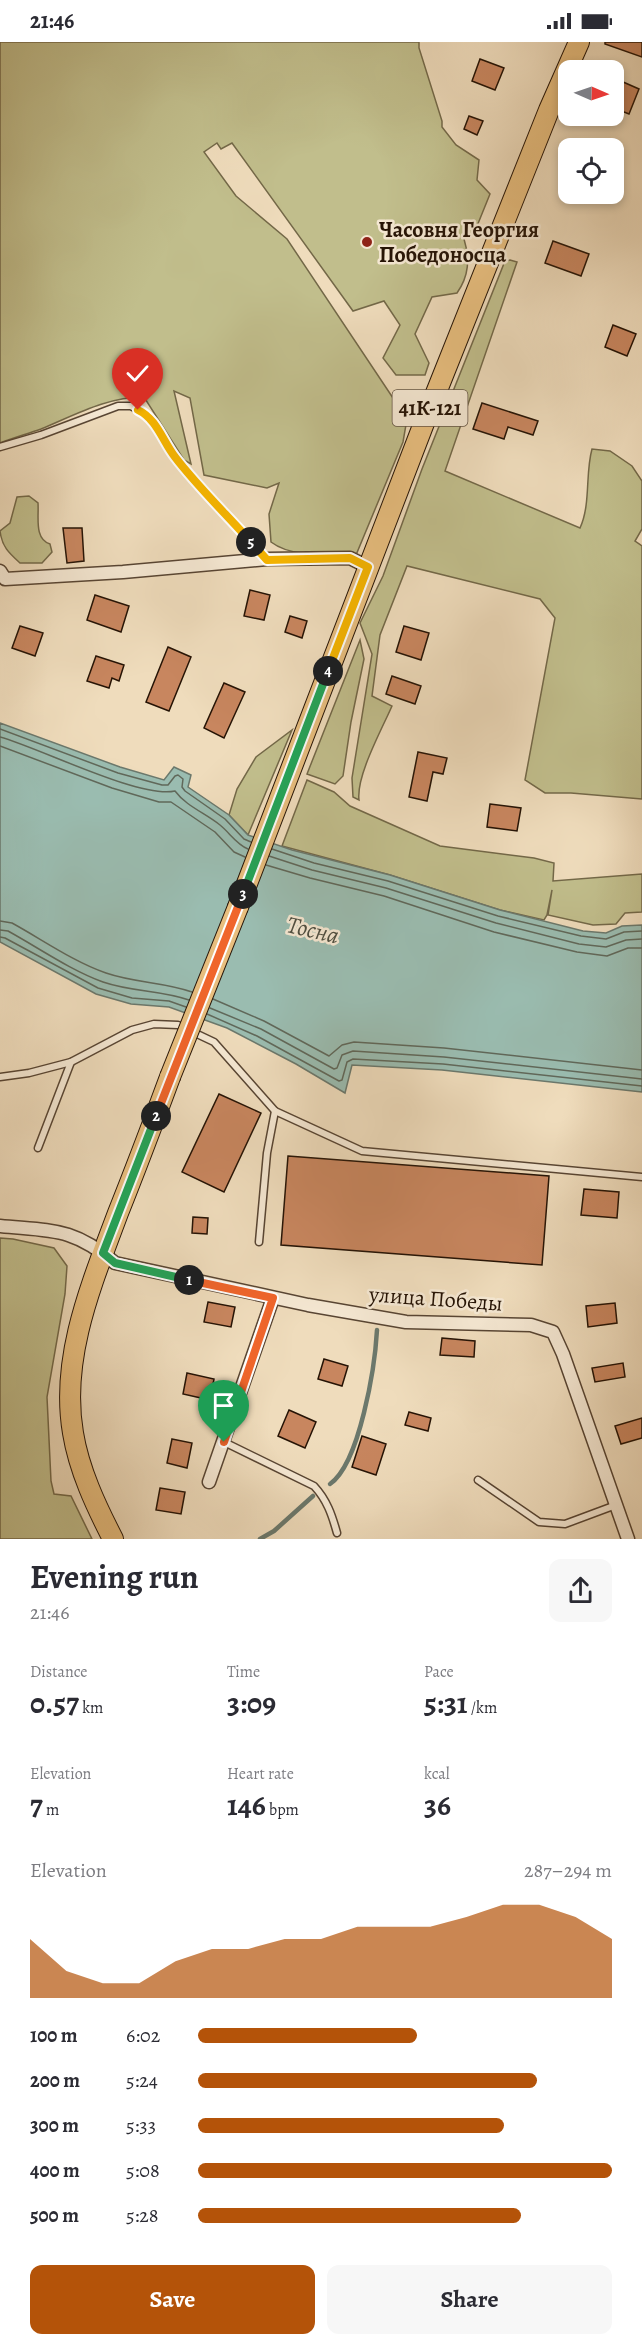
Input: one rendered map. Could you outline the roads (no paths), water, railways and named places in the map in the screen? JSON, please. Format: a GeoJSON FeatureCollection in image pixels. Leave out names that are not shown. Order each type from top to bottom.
{"type":"FeatureCollection","features":[{"type":"Feature","properties":{"kind":"main road","name":"41К-121"},"geometry":{"type":"LineString","coordinates":[[113,1539],[76,1451],[70,1411],[71,1371],[82,1315],[103,1253],[170,1077],[368,567],[549,110],[579,42]]}},
{"type":"Feature","properties":{"kind":"street"},"geometry":{"type":"LineString","coordinates":[[2,575],[123,572],[267,560],[350,558],[368,567]]}},
{"type":"Feature","properties":{"kind":"street","name":"улица Победы"},"geometry":{"type":"LineString","coordinates":[[0,1226],[58,1231],[73,1235],[115,1263],[273,1298],[406,1322],[531,1325],[553,1332],[564,1354],[628,1539]]}},
{"type":"Feature","properties":{"kind":"street"},"geometry":{"type":"LineString","coordinates":[[209,1482],[273,1298]]}},
{"type":"Feature","properties":{"kind":"lane"},"geometry":{"type":"LineString","coordinates":[[0,447],[41,435],[118,406],[131,406],[144,413],[156,426],[174,457],[267,560]]}},
{"type":"Feature","properties":{"kind":"lane"},"geometry":{"type":"LineString","coordinates":[[0,1077],[29,1073],[71,1062],[132,1030],[154,1024],[178,1026],[214,1042],[275,1111],[362,1151],[642,1177]]}},
{"type":"Feature","properties":{"kind":"lane"},"geometry":{"type":"LineString","coordinates":[[38,1148],[71,1062]]}},
{"type":"Feature","properties":{"kind":"lane"},"geometry":{"type":"LineString","coordinates":[[259,1242],[267,1153],[275,1111]]}},
{"type":"Feature","properties":{"kind":"lane"},"geometry":{"type":"LineString","coordinates":[[224,1442],[314,1486],[332,1514],[337,1533]]}},
{"type":"Feature","properties":{"kind":"lane"},"geometry":{"type":"LineString","coordinates":[[478,1480],[539,1522],[565,1524],[616,1504]]}},
{"type":"Feature","properties":{"kind":"water","name":"Тосна"},"geometry":{"type":"Polygon","coordinates":[[[0,723],[120,767],[164,780],[174,767],[191,775],[188,787],[229,815],[248,835],[292,850],[390,875],[500,910],[583,931],[606,933],[622,926],[642,925],[642,1092],[442,1070],[352,1065],[345,1093],[227,1028],[169,1007],[131,1004],[96,994],[0,942],[0,723]]]}},
{"type":"Feature","properties":{"kind":"waterway"},"geometry":{"type":"LineString","coordinates":[[330,1484],[341,1473],[358,1436],[369,1389],[377,1330]]}},
{"type":"Feature","properties":{"kind":"waterway"},"geometry":{"type":"LineString","coordinates":[[260,1539],[274,1531],[313,1496]]}},
{"type":"Feature","properties":{"kind":"place","name":"Часовня Георгия Победоносца"},"geometry":{"type":"Point","coordinates":[367,242]}}]}
